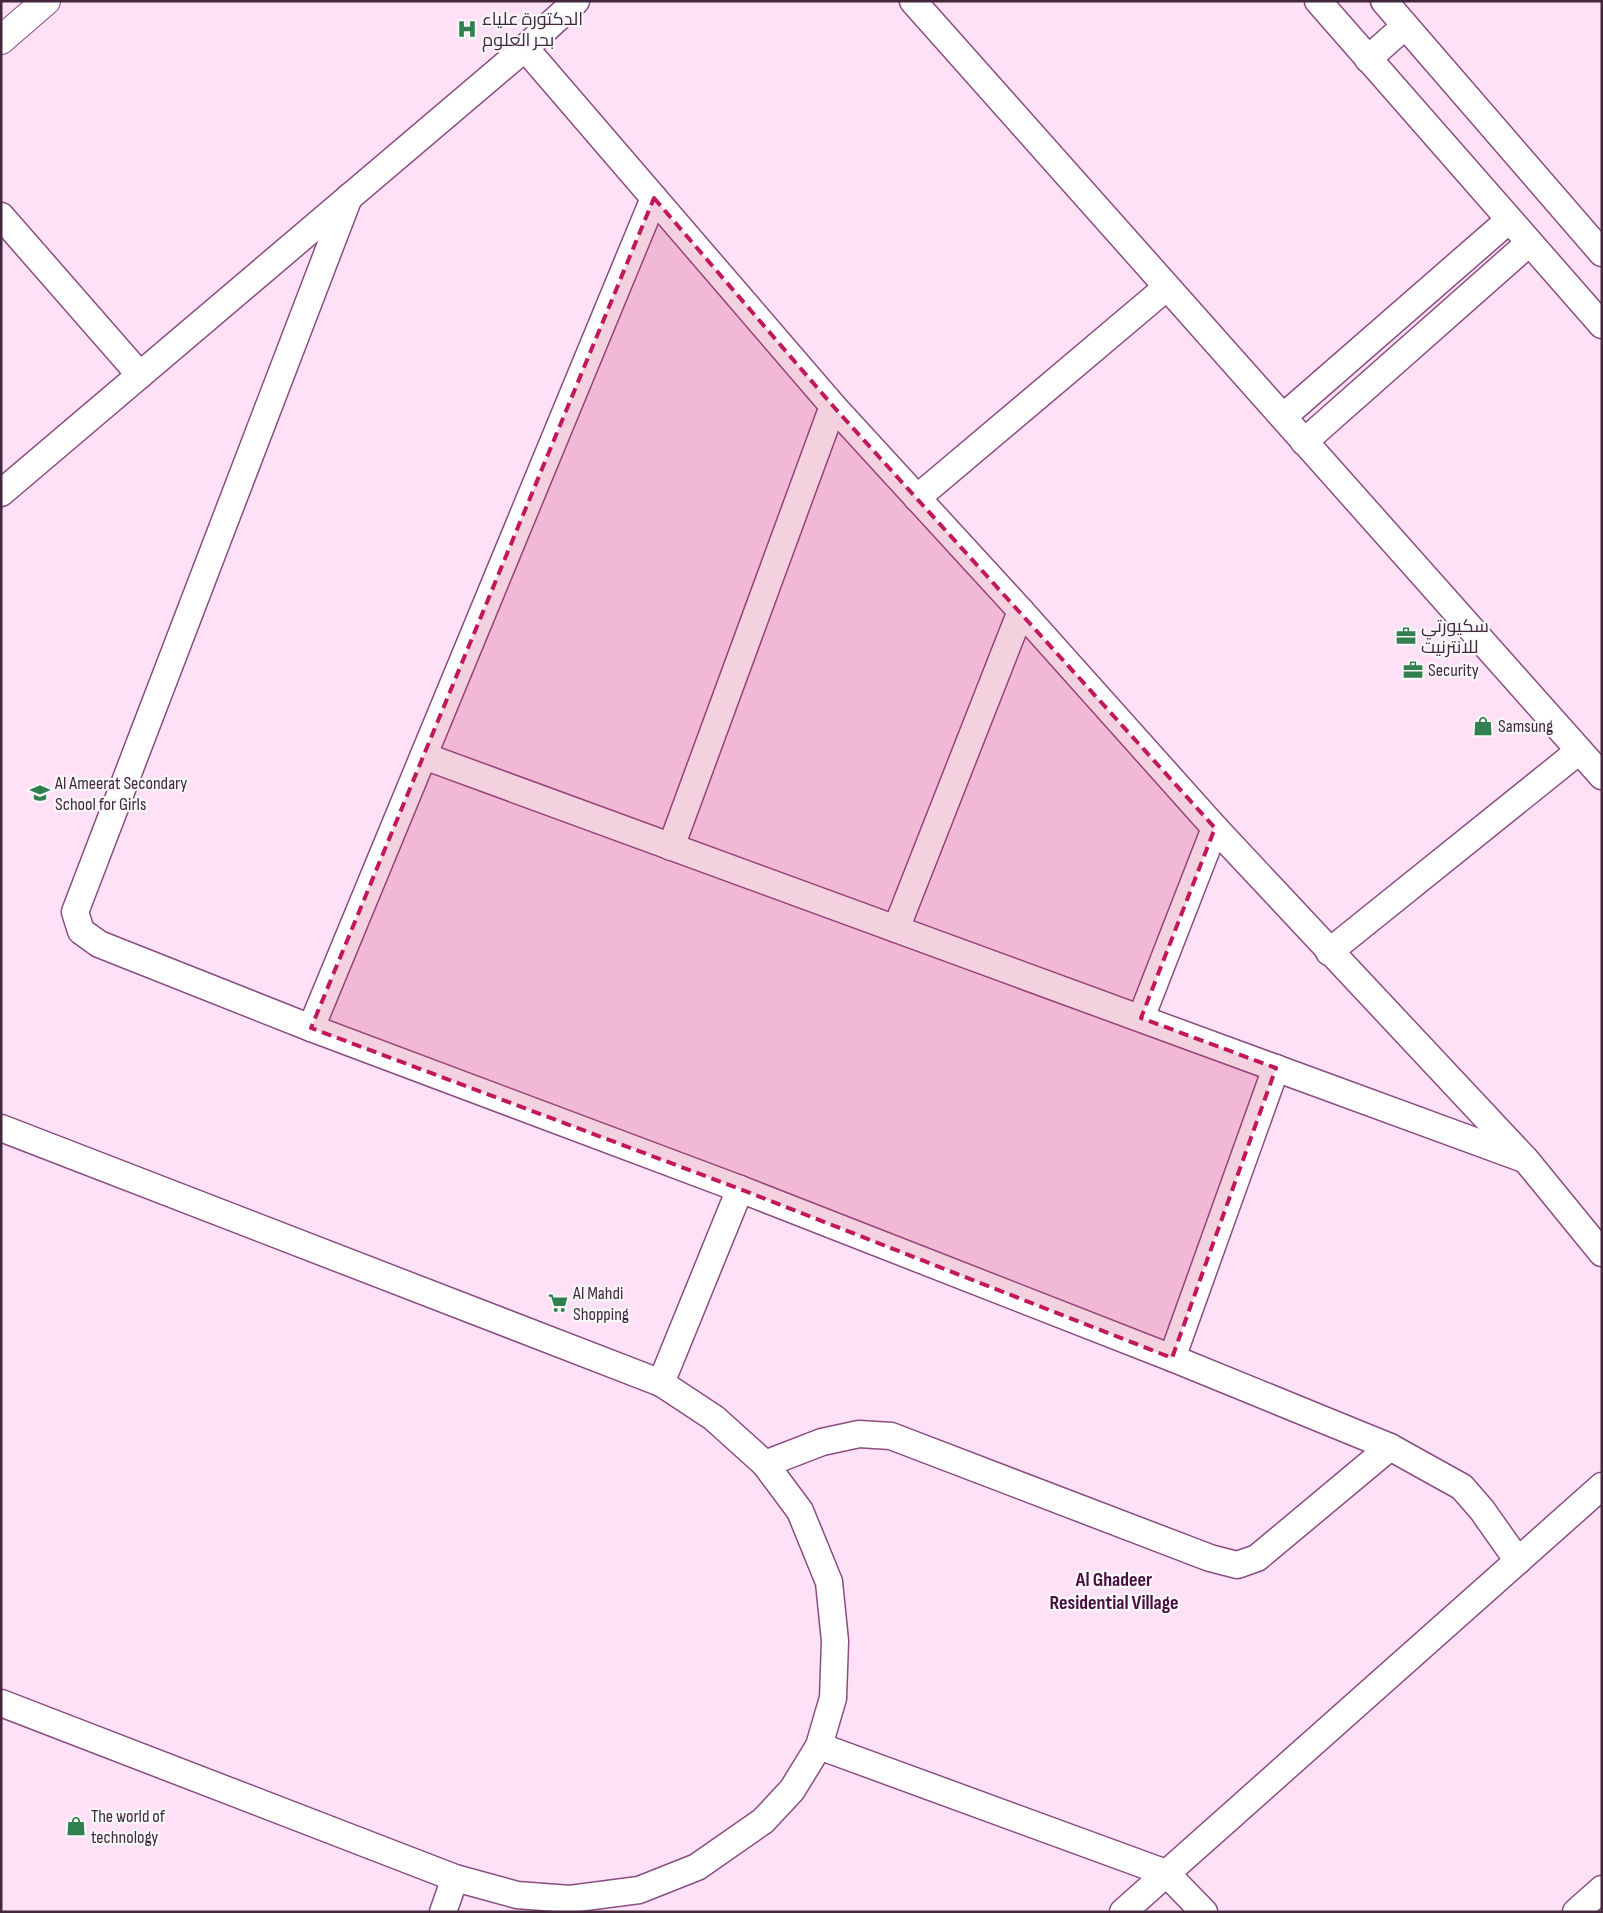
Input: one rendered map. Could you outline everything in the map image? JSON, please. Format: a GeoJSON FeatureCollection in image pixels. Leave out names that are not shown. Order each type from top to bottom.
{"type":"FeatureCollection","features":[{"type":"Feature","properties":{"kind":"street"},"geometry":{"type":"LineString","coordinates":[[1,40],[46,1]]}},
{"type":"Feature","properties":{"kind":"street"},"geometry":{"type":"LineString","coordinates":[[1,493],[525,48],[576,1]]}},
{"type":"Feature","properties":{"kind":"street"},"geometry":{"type":"LineString","coordinates":[[913,1],[1602,776]]}},
{"type":"Feature","properties":{"kind":"street"},"geometry":{"type":"LineString","coordinates":[[1318,1],[1602,325]]}},
{"type":"Feature","properties":{"kind":"street"},"geometry":{"type":"LineString","coordinates":[[1384,1],[1602,253]]}},
{"type":"Feature","properties":{"kind":"street"},"geometry":{"type":"LineString","coordinates":[[1368,59],[1405,26]]}},
{"type":"Feature","properties":{"kind":"street"},"geometry":{"type":"LineString","coordinates":[[525,48],[833,406],[1021,611],[1215,828],[1329,952],[1526,1160],[1602,1253]]}},
{"type":"Feature","properties":{"kind":"street"},"geometry":{"type":"LineString","coordinates":[[349,197],[75,912],[80,931],[100,944],[311,1028],[740,1189],[1172,1358],[1390,1447],[1462,1487],[1482,1510],[1518,1561]]}},
{"type":"Feature","properties":{"kind":"street"},"geometry":{"type":"LineString","coordinates":[[311,1028],[654,198]]}},
{"type":"Feature","properties":{"kind":"street"},"geometry":{"type":"LineString","coordinates":[[1,216],[140,375]]}},
{"type":"Feature","properties":{"kind":"street"},"geometry":{"type":"LineString","coordinates":[[1283,417],[1509,220]]}},
{"type":"Feature","properties":{"kind":"street"},"geometry":{"type":"LineString","coordinates":[[1304,442],[1529,243]]}},
{"type":"Feature","properties":{"kind":"street"},"geometry":{"type":"LineString","coordinates":[[918,498],[1167,287]]}},
{"type":"Feature","properties":{"kind":"street"},"geometry":{"type":"LineString","coordinates":[[671,847],[833,406]]}},
{"type":"Feature","properties":{"kind":"street"},"geometry":{"type":"LineString","coordinates":[[896,929],[1021,611]]}},
{"type":"Feature","properties":{"kind":"street"},"geometry":{"type":"LineString","coordinates":[[1329,952],[1579,751]]}},
{"type":"Feature","properties":{"kind":"street"},"geometry":{"type":"LineString","coordinates":[[424,756],[1526,1160]]}},
{"type":"Feature","properties":{"kind":"street"},"geometry":{"type":"LineString","coordinates":[[1140,1018],[1215,828]]}},
{"type":"Feature","properties":{"kind":"street"},"geometry":{"type":"LineString","coordinates":[[1172,1358],[1276,1068]]}},
{"type":"Feature","properties":{"kind":"street"},"geometry":{"type":"LineString","coordinates":[[1,1128],[661,1383],[714,1418],[766,1464],[800,1511],[829,1582],[835,1641],[833,1698],[819,1746],[792,1790],[763,1821],[697,1867],[639,1890],[570,1900],[517,1895],[455,1878],[1,1703]]}},
{"type":"Feature","properties":{"kind":"street"},"geometry":{"type":"LineString","coordinates":[[661,1383],[740,1189]]}},
{"type":"Feature","properties":{"kind":"street"},"geometry":{"type":"LineString","coordinates":[[766,1464],[822,1442],[859,1434],[891,1436],[1210,1558],[1237,1565],[1257,1558],[1390,1447]]}},
{"type":"Feature","properties":{"kind":"street"},"geometry":{"type":"LineString","coordinates":[[1123,1912],[1602,1486]]}},
{"type":"Feature","properties":{"kind":"street"},"geometry":{"type":"LineString","coordinates":[[819,1746],[1166,1873],[1204,1912]]}},
{"type":"Feature","properties":{"kind":"street"},"geometry":{"type":"LineString","coordinates":[[443,1912],[455,1878]]}},
{"type":"Feature","properties":{"kind":"street"},"geometry":{"type":"LineString","coordinates":[[1576,1912],[1602,1889]]}},
{"type":"Feature","properties":{"kind":"highlighted area"},"geometry":{"type":"Polygon","coordinates":[[[654,198],[833,406],[1215,828],[1141,1018],[1276,1068],[1172,1358],[740,1189],[311,1028],[654,198]]]}},
{"type":"Feature","properties":{"kind":"place","name":"الدكتورة علياء بحر العلوم"},"geometry":{"type":"Point","coordinates":[467,29]}},
{"type":"Feature","properties":{"kind":"place","name":"سكيورتي للانترنيت"},"geometry":{"type":"Point","coordinates":[1406,636]}},
{"type":"Feature","properties":{"kind":"place","name":"Security"},"geometry":{"type":"Point","coordinates":[1413,670]}},
{"type":"Feature","properties":{"kind":"place","name":"Samsung"},"geometry":{"type":"Point","coordinates":[1483,726]}},
{"type":"Feature","properties":{"kind":"place","name":"Al Ameerat Secondary School for Girls"},"geometry":{"type":"Point","coordinates":[40,793]}},
{"type":"Feature","properties":{"kind":"place","name":"Al Mahdi Shopping"},"geometry":{"type":"Point","coordinates":[558,1303]}},
{"type":"Feature","properties":{"kind":"place","name":"The world of technology"},"geometry":{"type":"Point","coordinates":[76,1826]}},
{"type":"Feature","properties":{"kind":"district","name":"Al Ghadeer Residential Village"},"geometry":{"type":"Point","coordinates":[1114,1590]}}]}
